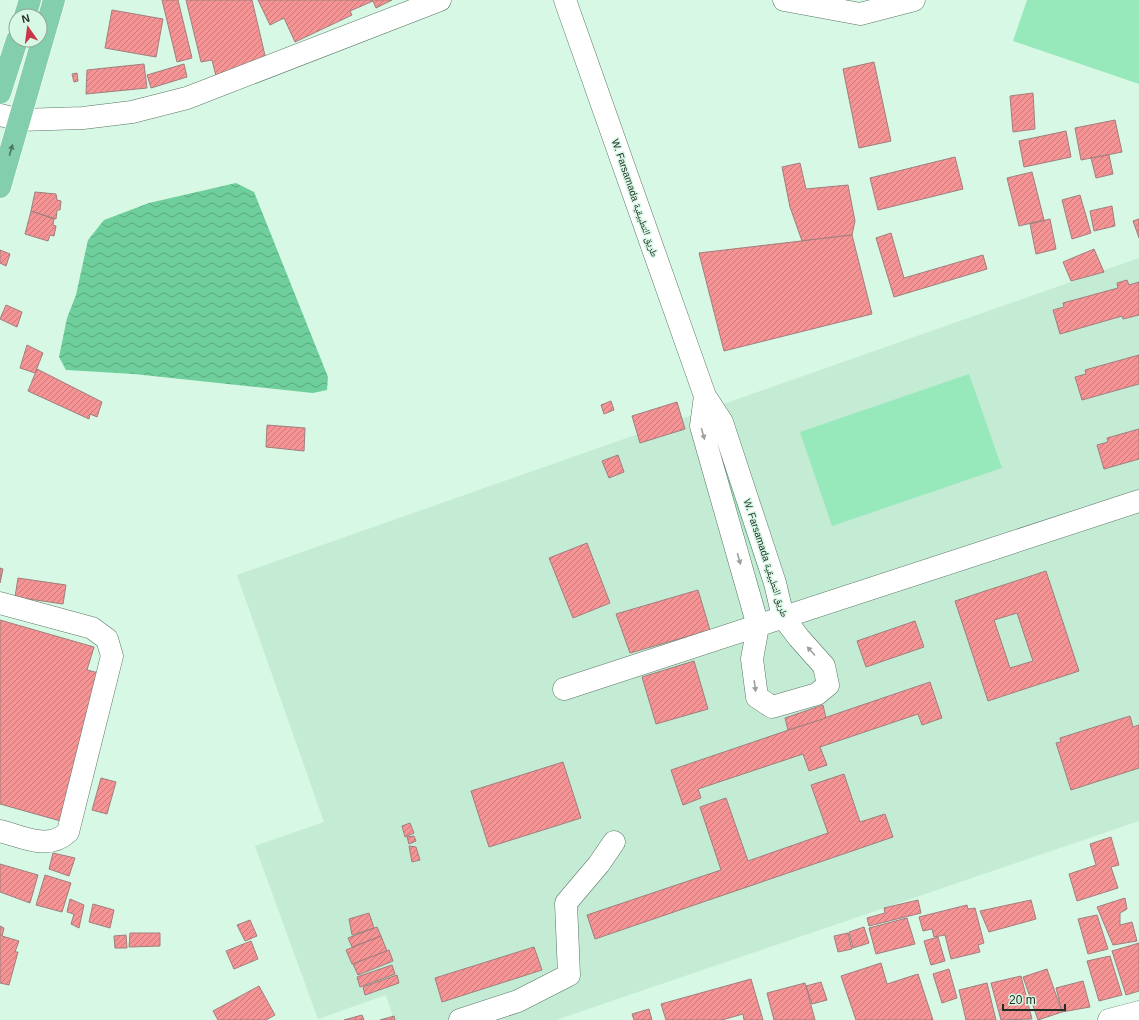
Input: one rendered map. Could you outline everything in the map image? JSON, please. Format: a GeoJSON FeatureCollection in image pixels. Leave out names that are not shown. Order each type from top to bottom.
{"type":"FeatureCollection","features":[{"type":"Feature","properties":{"kind":"main road"},"geometry":{"type":"LineString","coordinates":[[0,187],[10,117],[54,0]]}},
{"type":"Feature","properties":{"kind":"main road"},"geometry":{"type":"LineString","coordinates":[[0,94],[14,48]]}},
{"type":"Feature","properties":{"kind":"street"},"geometry":{"type":"LineString","coordinates":[[10,117],[52,120],[132,112],[187,98],[440,0]]}},
{"type":"Feature","properties":{"kind":"street","name":"W. Farsamada طريق التطبيقية"},"geometry":{"type":"LineString","coordinates":[[565,0],[705,396],[722,422],[775,583],[784,617],[799,638],[824,666],[828,685],[818,694],[772,707],[757,697],[752,659],[758,626],[701,426],[705,396]]}},
{"type":"Feature","properties":{"kind":"street"},"geometry":{"type":"LineString","coordinates":[[784,0],[860,14],[914,0]]}},
{"type":"Feature","properties":{"kind":"street"},"geometry":{"type":"LineString","coordinates":[[564,689],[1139,501]]}},
{"type":"Feature","properties":{"kind":"street"},"geometry":{"type":"LineString","coordinates":[[0,603],[92,628],[107,639],[112,656],[68,832],[60,840],[44,843],[0,831]]}},
{"type":"Feature","properties":{"kind":"street"},"geometry":{"type":"LineString","coordinates":[[460,1020],[518,1001],[569,975],[566,903],[599,864],[614,842]]}},
{"type":"Feature","properties":{"kind":"street"},"geometry":{"type":"LineString","coordinates":[[1109,1020],[1139,1012]]}},
{"type":"Feature","properties":{"kind":"shaded area"},"geometry":{"type":"Polygon","coordinates":[[[1027,0],[1139,0],[1139,84],[1013,41],[1027,0]]]}},
{"type":"Feature","properties":{"kind":"shaded area"},"geometry":{"type":"Polygon","coordinates":[[[1139,258],[1139,821],[556,1020],[394,1020],[386,995],[318,1019],[255,846],[324,822],[237,575],[1139,258]]]}},
{"type":"Feature","properties":{"kind":"shaded area"},"geometry":{"type":"Polygon","coordinates":[[[969,374],[1002,468],[832,526],[800,432],[969,374]]]}},
{"type":"Feature","properties":{"kind":"shaded area"},"geometry":{"type":"Polygon","coordinates":[[[714,423],[769,602],[708,425],[714,423]]]}},
{"type":"Feature","properties":{"kind":"water"},"geometry":{"type":"Polygon","coordinates":[[[236,183],[254,192],[328,377],[327,390],[313,393],[134,374],[66,370],[59,357],[67,318],[76,295],[88,240],[104,220],[149,203],[236,183]]]}},
{"type":"Feature","properties":{"kind":"building"},"geometry":{"type":"Polygon","coordinates":[[[162,0],[178,0],[192,58],[177,62],[162,0]]]}},
{"type":"Feature","properties":{"kind":"building"},"geometry":{"type":"Polygon","coordinates":[[[186,0],[252,0],[267,64],[216,76],[212,60],[201,62],[186,0]]]}},
{"type":"Feature","properties":{"kind":"building"},"geometry":{"type":"Polygon","coordinates":[[[258,0],[392,0],[376,8],[373,1],[350,11],[352,15],[295,42],[284,18],[270,25],[258,0]]]}},
{"type":"Feature","properties":{"kind":"building"},"geometry":{"type":"Polygon","coordinates":[[[112,10],[163,19],[156,57],[105,48],[112,10]]]}},
{"type":"Feature","properties":{"kind":"building"},"geometry":{"type":"Polygon","coordinates":[[[874,62],[891,141],[859,148],[843,69],[874,62]]]}},
{"type":"Feature","properties":{"kind":"building"},"geometry":{"type":"Polygon","coordinates":[[[144,64],[147,88],[86,94],[87,70],[144,64]]]}},
{"type":"Feature","properties":{"kind":"building"},"geometry":{"type":"Polygon","coordinates":[[[184,64],[187,77],[151,88],[147,75],[184,64]]]}},
{"type":"Feature","properties":{"kind":"building"},"geometry":{"type":"Polygon","coordinates":[[[77,73],[78,81],[74,82],[72,74],[77,73]]]}},
{"type":"Feature","properties":{"kind":"building"},"geometry":{"type":"Polygon","coordinates":[[[1033,93],[1035,129],[1013,132],[1010,96],[1033,93]]]}},
{"type":"Feature","properties":{"kind":"building"},"geometry":{"type":"Polygon","coordinates":[[[1115,120],[1122,152],[1081,160],[1075,128],[1115,120]]]}},
{"type":"Feature","properties":{"kind":"building"},"geometry":{"type":"Polygon","coordinates":[[[1066,131],[1071,157],[1024,167],[1019,141],[1066,131]]]}},
{"type":"Feature","properties":{"kind":"building"},"geometry":{"type":"Polygon","coordinates":[[[1109,155],[1113,174],[1096,178],[1091,158],[1109,155]]]}},
{"type":"Feature","properties":{"kind":"building"},"geometry":{"type":"Polygon","coordinates":[[[955,157],[963,189],[878,210],[870,178],[955,157]]]}},
{"type":"Feature","properties":{"kind":"building"},"geometry":{"type":"Polygon","coordinates":[[[800,163],[806,189],[848,185],[855,221],[852,235],[802,241],[790,207],[782,167],[800,163]]]}},
{"type":"Feature","properties":{"kind":"building"},"geometry":{"type":"Polygon","coordinates":[[[1032,172],[1044,220],[1019,226],[1007,178],[1032,172]]]}},
{"type":"Feature","properties":{"kind":"building"},"geometry":{"type":"Polygon","coordinates":[[[35,192],[56,194],[57,200],[61,201],[60,210],[57,210],[56,219],[31,211],[35,192]]]}},
{"type":"Feature","properties":{"kind":"building"},"geometry":{"type":"Polygon","coordinates":[[[1080,195],[1091,233],[1072,239],[1062,200],[1080,195]]]}},
{"type":"Feature","properties":{"kind":"building"},"geometry":{"type":"Polygon","coordinates":[[[1112,206],[1115,226],[1094,231],[1090,211],[1112,206]]]}},
{"type":"Feature","properties":{"kind":"building"},"geometry":{"type":"Polygon","coordinates":[[[31,211],[54,219],[53,225],[56,226],[54,236],[50,235],[48,241],[25,234],[31,211]]]}},
{"type":"Feature","properties":{"kind":"building"},"geometry":{"type":"Polygon","coordinates":[[[1050,219],[1056,249],[1036,254],[1030,224],[1050,219]]]}},
{"type":"Feature","properties":{"kind":"building"},"geometry":{"type":"Polygon","coordinates":[[[1139,219],[1139,238],[1133,221],[1139,219]]]}},
{"type":"Feature","properties":{"kind":"building"},"geometry":{"type":"Polygon","coordinates":[[[891,233],[904,278],[983,255],[987,269],[894,297],[876,238],[891,233]]]}},
{"type":"Feature","properties":{"kind":"building"},"geometry":{"type":"Polygon","coordinates":[[[852,235],[872,314],[724,351],[699,253],[852,235]]]}},
{"type":"Feature","properties":{"kind":"building"},"geometry":{"type":"Polygon","coordinates":[[[1094,249],[1104,272],[1071,281],[1063,262],[1094,249]]]}},
{"type":"Feature","properties":{"kind":"building"},"geometry":{"type":"Polygon","coordinates":[[[0,250],[10,254],[6,266],[0,263],[0,250]]]}},
{"type":"Feature","properties":{"kind":"building"},"geometry":{"type":"Polygon","coordinates":[[[1127,280],[1129,285],[1139,282],[1139,315],[1123,319],[1122,316],[1060,334],[1053,310],[1064,307],[1063,303],[1118,288],[1117,283],[1127,280]]]}},
{"type":"Feature","properties":{"kind":"building"},"geometry":{"type":"Polygon","coordinates":[[[6,305],[22,312],[17,327],[0,319],[6,305]]]}},
{"type":"Feature","properties":{"kind":"building"},"geometry":{"type":"Polygon","coordinates":[[[27,345],[43,353],[35,373],[20,368],[27,345]]]}},
{"type":"Feature","properties":{"kind":"building"},"geometry":{"type":"Polygon","coordinates":[[[1139,355],[1139,384],[1082,400],[1075,377],[1086,374],[1085,370],[1139,355]]]}},
{"type":"Feature","properties":{"kind":"building"},"geometry":{"type":"Polygon","coordinates":[[[37,369],[102,402],[97,417],[90,414],[89,419],[28,391],[37,369]]]}},
{"type":"Feature","properties":{"kind":"building"},"geometry":{"type":"Polygon","coordinates":[[[611,401],[614,410],[604,414],[601,405],[611,401]]]}},
{"type":"Feature","properties":{"kind":"building"},"geometry":{"type":"Polygon","coordinates":[[[677,402],[685,429],[640,443],[632,416],[677,402]]]}},
{"type":"Feature","properties":{"kind":"building"},"geometry":{"type":"Polygon","coordinates":[[[267,425],[305,428],[304,451],[266,447],[267,425]]]}},
{"type":"Feature","properties":{"kind":"building"},"geometry":{"type":"Polygon","coordinates":[[[1139,429],[1139,459],[1104,469],[1097,445],[1108,442],[1107,438],[1139,429]]]}},
{"type":"Feature","properties":{"kind":"building"},"geometry":{"type":"Polygon","coordinates":[[[618,455],[624,472],[609,478],[602,461],[618,455]]]}},
{"type":"Feature","properties":{"kind":"building"},"geometry":{"type":"Polygon","coordinates":[[[587,543],[610,603],[573,618],[549,558],[587,543]]]}},
{"type":"Feature","properties":{"kind":"building"},"geometry":{"type":"Polygon","coordinates":[[[0,568],[3,569],[0,583],[0,568]]]}},
{"type":"Feature","properties":{"kind":"building"},"geometry":{"type":"Polygon","coordinates":[[[1046,571],[1079,671],[988,701],[955,601],[1046,571]],[[1017,613],[994,620],[1010,668],[1033,661],[1017,613]]]}},
{"type":"Feature","properties":{"kind":"building"},"geometry":{"type":"Polygon","coordinates":[[[18,578],[66,585],[63,604],[15,597],[18,578]]]}},
{"type":"Feature","properties":{"kind":"building"},"geometry":{"type":"Polygon","coordinates":[[[698,590],[710,630],[630,653],[616,614],[698,590]]]}},
{"type":"Feature","properties":{"kind":"building"},"geometry":{"type":"Polygon","coordinates":[[[0,620],[94,647],[87,670],[99,673],[64,822],[0,804],[0,620]]]}},
{"type":"Feature","properties":{"kind":"building"},"geometry":{"type":"Polygon","coordinates":[[[915,621],[924,647],[866,667],[857,641],[915,621]]]}},
{"type":"Feature","properties":{"kind":"building"},"geometry":{"type":"Polygon","coordinates":[[[694,661],[708,709],[656,724],[642,677],[694,661]]]}},
{"type":"Feature","properties":{"kind":"building"},"geometry":{"type":"Polygon","coordinates":[[[930,682],[942,718],[922,725],[918,714],[820,747],[827,765],[809,771],[803,754],[698,789],[701,798],[683,805],[671,770],[930,682]]]}},
{"type":"Feature","properties":{"kind":"building"},"geometry":{"type":"Polygon","coordinates":[[[823,705],[826,718],[788,730],[785,718],[823,705]]]}},
{"type":"Feature","properties":{"kind":"building"},"geometry":{"type":"Polygon","coordinates":[[[1130,716],[1133,727],[1139,725],[1139,768],[1071,790],[1056,743],[1061,742],[1060,738],[1130,716]]]}},
{"type":"Feature","properties":{"kind":"building"},"geometry":{"type":"Polygon","coordinates":[[[563,762],[581,818],[489,847],[471,791],[563,762]]]}},
{"type":"Feature","properties":{"kind":"building"},"geometry":{"type":"Polygon","coordinates":[[[844,774],[860,822],[885,814],[893,837],[595,939],[587,915],[721,870],[700,807],[726,798],[748,861],[828,833],[811,785],[844,774]]]}},
{"type":"Feature","properties":{"kind":"building"},"geometry":{"type":"Polygon","coordinates":[[[101,778],[116,782],[107,814],[92,810],[101,778]]]}},
{"type":"Feature","properties":{"kind":"building"},"geometry":{"type":"Polygon","coordinates":[[[410,823],[414,833],[405,837],[402,826],[410,823]]]}},
{"type":"Feature","properties":{"kind":"building"},"geometry":{"type":"Polygon","coordinates":[[[414,836],[416,841],[409,844],[407,837],[414,836]]]}},
{"type":"Feature","properties":{"kind":"building"},"geometry":{"type":"Polygon","coordinates":[[[1111,837],[1119,865],[1111,867],[1118,888],[1077,901],[1069,874],[1096,865],[1090,844],[1111,837]]]}},
{"type":"Feature","properties":{"kind":"building"},"geometry":{"type":"Polygon","coordinates":[[[409,846],[416,847],[420,860],[412,862],[409,846]]]}},
{"type":"Feature","properties":{"kind":"building"},"geometry":{"type":"Polygon","coordinates":[[[53,853],[75,858],[69,876],[49,869],[53,853]]]}},
{"type":"Feature","properties":{"kind":"building"},"geometry":{"type":"Polygon","coordinates":[[[0,864],[38,875],[30,903],[0,892],[0,864]]]}},
{"type":"Feature","properties":{"kind":"building"},"geometry":{"type":"Polygon","coordinates":[[[45,875],[71,883],[62,912],[36,905],[45,875]]]}},
{"type":"Feature","properties":{"kind":"building"},"geometry":{"type":"Polygon","coordinates":[[[1125,898],[1127,909],[1120,913],[1120,925],[1132,922],[1137,941],[1113,945],[1097,907],[1125,898]]]}},
{"type":"Feature","properties":{"kind":"building"},"geometry":{"type":"Polygon","coordinates":[[[70,899],[84,905],[79,928],[71,924],[74,914],[67,912],[70,899]]]}},
{"type":"Feature","properties":{"kind":"building"},"geometry":{"type":"Polygon","coordinates":[[[918,900],[921,913],[869,926],[867,918],[885,913],[884,908],[918,900]]]}},
{"type":"Feature","properties":{"kind":"building"},"geometry":{"type":"Polygon","coordinates":[[[1031,900],[1036,919],[989,932],[980,911],[1031,900]]]}},
{"type":"Feature","properties":{"kind":"building"},"geometry":{"type":"Polygon","coordinates":[[[93,904],[114,910],[110,928],[89,922],[93,904]]]}},
{"type":"Feature","properties":{"kind":"building"},"geometry":{"type":"Polygon","coordinates":[[[967,905],[968,909],[975,908],[984,943],[978,945],[980,952],[951,959],[945,935],[934,937],[932,929],[923,931],[919,917],[967,905]]]}},
{"type":"Feature","properties":{"kind":"building"},"geometry":{"type":"Polygon","coordinates":[[[369,913],[374,928],[352,935],[349,919],[369,913]]]}},
{"type":"Feature","properties":{"kind":"building"},"geometry":{"type":"Polygon","coordinates":[[[1097,915],[1108,949],[1088,954],[1078,919],[1097,915]]]}},
{"type":"Feature","properties":{"kind":"building"},"geometry":{"type":"Polygon","coordinates":[[[907,918],[915,944],[876,954],[869,928],[907,918]]]}},
{"type":"Feature","properties":{"kind":"building"},"geometry":{"type":"Polygon","coordinates":[[[250,920],[257,936],[245,941],[237,925],[250,920]]]}},
{"type":"Feature","properties":{"kind":"building"},"geometry":{"type":"Polygon","coordinates":[[[0,926],[4,928],[2,936],[19,941],[15,952],[18,952],[9,985],[0,983],[0,926]]]}},
{"type":"Feature","properties":{"kind":"building"},"geometry":{"type":"Polygon","coordinates":[[[377,927],[381,936],[352,947],[348,938],[377,927]]]}},
{"type":"Feature","properties":{"kind":"building"},"geometry":{"type":"Polygon","coordinates":[[[864,927],[869,943],[853,948],[849,932],[864,927]]]}},
{"type":"Feature","properties":{"kind":"building"},"geometry":{"type":"Polygon","coordinates":[[[130,933],[160,933],[160,946],[129,947],[130,933]]]}},
{"type":"Feature","properties":{"kind":"building"},"geometry":{"type":"Polygon","coordinates":[[[848,933],[852,949],[838,952],[834,936],[848,933]]]}},
{"type":"Feature","properties":{"kind":"building"},"geometry":{"type":"Polygon","coordinates":[[[126,935],[127,948],[115,948],[114,936],[126,935]]]}},
{"type":"Feature","properties":{"kind":"building"},"geometry":{"type":"Polygon","coordinates":[[[381,936],[387,951],[352,964],[346,950],[381,936]]]}},
{"type":"Feature","properties":{"kind":"building"},"geometry":{"type":"Polygon","coordinates":[[[938,937],[945,961],[931,965],[924,941],[938,937]]]}},
{"type":"Feature","properties":{"kind":"building"},"geometry":{"type":"Polygon","coordinates":[[[251,941],[258,959],[234,969],[226,951],[251,941]]]}},
{"type":"Feature","properties":{"kind":"building"},"geometry":{"type":"Polygon","coordinates":[[[1139,943],[1139,991],[1126,995],[1112,951],[1139,943]]]}},
{"type":"Feature","properties":{"kind":"building"},"geometry":{"type":"Polygon","coordinates":[[[534,947],[542,970],[442,1002],[435,978],[534,947]]]}},
{"type":"Feature","properties":{"kind":"building"},"geometry":{"type":"Polygon","coordinates":[[[389,950],[393,961],[358,975],[353,964],[389,950]]]}},
{"type":"Feature","properties":{"kind":"building"},"geometry":{"type":"Polygon","coordinates":[[[1110,956],[1122,995],[1099,1001],[1087,961],[1110,956]]]}},
{"type":"Feature","properties":{"kind":"building"},"geometry":{"type":"Polygon","coordinates":[[[881,963],[887,984],[918,974],[933,1020],[856,1020],[841,976],[881,963]]]}},
{"type":"Feature","properties":{"kind":"building"},"geometry":{"type":"Polygon","coordinates":[[[392,965],[395,974],[360,987],[357,977],[392,965]]]}},
{"type":"Feature","properties":{"kind":"building"},"geometry":{"type":"Polygon","coordinates":[[[949,969],[957,998],[942,1003],[933,974],[949,969]]]}},
{"type":"Feature","properties":{"kind":"building"},"geometry":{"type":"Polygon","coordinates":[[[1047,969],[1062,1012],[1038,1020],[1023,977],[1047,969]]]}},
{"type":"Feature","properties":{"kind":"building"},"geometry":{"type":"Polygon","coordinates":[[[397,975],[399,983],[365,995],[363,987],[397,975]]]}},
{"type":"Feature","properties":{"kind":"building"},"geometry":{"type":"Polygon","coordinates":[[[1021,976],[1032,1019],[1001,1020],[991,983],[1021,976]]]}},
{"type":"Feature","properties":{"kind":"building"},"geometry":{"type":"Polygon","coordinates":[[[751,979],[763,1020],[744,1020],[743,1014],[722,1020],[666,1020],[661,1004],[751,979]]]}},
{"type":"Feature","properties":{"kind":"building"},"geometry":{"type":"Polygon","coordinates":[[[1083,981],[1090,1007],[1062,1012],[1056,988],[1083,981]]]}},
{"type":"Feature","properties":{"kind":"building"},"geometry":{"type":"Polygon","coordinates":[[[821,982],[827,1000],[812,1004],[806,986],[821,982]]]}},
{"type":"Feature","properties":{"kind":"building"},"geometry":{"type":"Polygon","coordinates":[[[805,983],[815,1020],[774,1020],[767,993],[805,983]]]}},
{"type":"Feature","properties":{"kind":"building"},"geometry":{"type":"Polygon","coordinates":[[[987,983],[996,1020],[966,1020],[959,990],[987,983]]]}},
{"type":"Feature","properties":{"kind":"building"},"geometry":{"type":"Polygon","coordinates":[[[259,986],[275,1015],[266,1020],[218,1020],[213,1011],[259,986]]]}},
{"type":"Feature","properties":{"kind":"building"},"geometry":{"type":"Polygon","coordinates":[[[649,1009],[652,1020],[634,1020],[632,1014],[649,1009]]]}},
{"type":"Feature","properties":{"kind":"building"},"geometry":{"type":"Polygon","coordinates":[[[362,1015],[364,1020],[344,1020],[362,1015]]]}},
{"type":"Feature","properties":{"kind":"building"},"geometry":{"type":"Polygon","coordinates":[[[394,1016],[395,1020],[380,1020],[394,1016]]]}}]}
